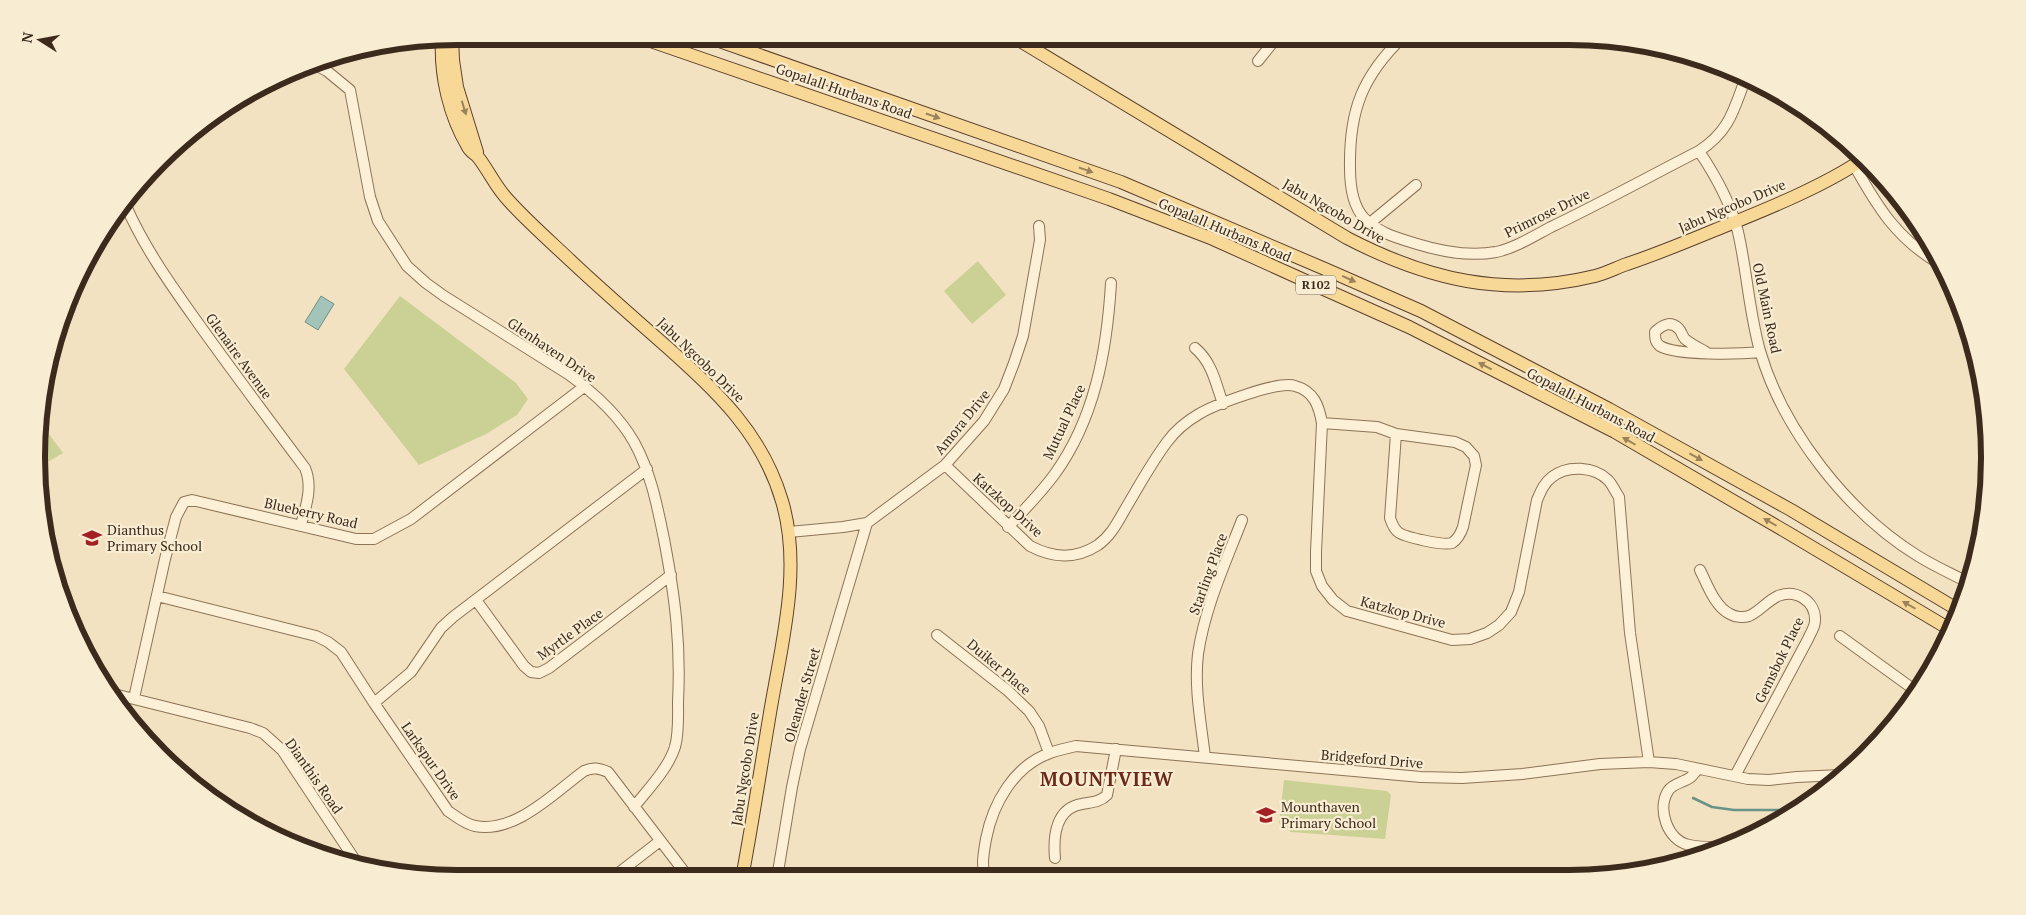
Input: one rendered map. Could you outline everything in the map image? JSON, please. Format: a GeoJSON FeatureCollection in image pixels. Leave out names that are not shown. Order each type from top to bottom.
{"type":"FeatureCollection","features":[{"type":"Feature","properties":{"kind":"main road","name":"Jabu Ngcobo Drive"},"geometry":{"type":"LineString","coordinates":[[452,45],[458,87],[478,157],[493,182],[509,201],[572,262],[708,384],[736,414],[758,446],[771,472],[782,501],[789,532],[789,594],[743,870]]}},
{"type":"Feature","properties":{"kind":"main road","name":"Gopalall Hurbans Road"},"geometry":{"type":"LineString","coordinates":[[662,45],[1109,200],[1213,239],[1325,289],[1409,328],[1615,432],[1945,626]]}},
{"type":"Feature","properties":{"kind":"main road","name":"Gopalall Hurbans Road"},"geometry":{"type":"LineString","coordinates":[[731,45],[1121,182],[1420,311],[1609,409],[1791,510],[1953,607]]}},
{"type":"Feature","properties":{"kind":"main road","name":"Jabu Ngcobo Drive"},"geometry":{"type":"LineString","coordinates":[[1027,45],[1347,238],[1379,254],[1454,280],[1501,286],[1548,284],[1595,276],[1663,252],[1735,222],[1816,185],[1857,163]]}},
{"type":"Feature","properties":{"kind":"main road"},"geometry":{"type":"LineString","coordinates":[[439,46],[441,55]]}},
{"type":"Feature","properties":{"kind":"main road","name":"Jabu Ngcobo Drive"},"geometry":{"type":"LineString","coordinates":[[442,46],[441,55],[448,98],[454,119],[469,149],[478,157]]}},
{"type":"Feature","properties":{"kind":"street"},"geometry":{"type":"LineString","coordinates":[[1258,60],[1270,45]]}},
{"type":"Feature","properties":{"kind":"street"},"geometry":{"type":"LineString","coordinates":[[1396,45],[1376,66],[1364,88],[1350,130],[1350,186],[1357,206],[1363,217],[1370,223],[1416,185]]}},
{"type":"Feature","properties":{"kind":"street","name":"Glenhaven Drive"},"geometry":{"type":"LineString","coordinates":[[322,68],[350,90],[372,205],[378,221],[407,266],[444,296],[585,386],[620,422],[633,441],[647,468],[654,488],[671,575],[678,624],[680,667],[675,747],[669,761],[634,807]]}},
{"type":"Feature","properties":{"kind":"street","name":"Primrose Drive"},"geometry":{"type":"LineString","coordinates":[[1370,223],[1374,228],[1397,238],[1441,251],[1470,254],[1496,252],[1569,218],[1714,141],[1724,131],[1743,84]]}},
{"type":"Feature","properties":{"kind":"street"},"geometry":{"type":"LineString","coordinates":[[1699,150],[1715,178],[1735,222]]}},
{"type":"Feature","properties":{"kind":"street"},"geometry":{"type":"LineString","coordinates":[[1862,168],[1883,215],[1899,234],[1929,258]]}},
{"type":"Feature","properties":{"kind":"street","name":"Glenaire Avenue"},"geometry":{"type":"LineString","coordinates":[[128,210],[139,236],[157,266],[222,358],[305,468],[309,477],[310,490],[301,525]]}},
{"type":"Feature","properties":{"kind":"street","name":"Old Main Road"},"geometry":{"type":"LineString","coordinates":[[1735,222],[1760,352],[1776,391],[1794,427],[1822,468],[1854,504],[1882,529],[1918,556],[1962,579]]}},
{"type":"Feature","properties":{"kind":"street","name":"Amora Drive"},"geometry":{"type":"LineString","coordinates":[[789,532],[867,523],[945,466],[984,421],[1004,389],[1023,336],[1040,240],[1039,226]]}},
{"type":"Feature","properties":{"kind":"street","name":"Mutual Place"},"geometry":{"type":"LineString","coordinates":[[1008,527],[1054,474],[1067,453],[1090,405],[1106,345],[1111,283]]}},
{"type":"Feature","properties":{"kind":"street"},"geometry":{"type":"LineString","coordinates":[[1706,352],[1682,336],[1679,329],[1673,325],[1667,323],[1660,326],[1655,332],[1655,339],[1658,345],[1666,348],[1706,352],[1739,354],[1760,352]]}},
{"type":"Feature","properties":{"kind":"street"},"geometry":{"type":"LineString","coordinates":[[1195,348],[1204,356],[1210,366],[1223,404]]}},
{"type":"Feature","properties":{"kind":"street","name":"Katzkop Drive"},"geometry":{"type":"LineString","coordinates":[[945,466],[1030,546],[1045,554],[1065,557],[1080,554],[1090,550],[1109,536],[1168,440],[1186,422],[1200,413],[1272,386],[1286,384],[1296,386],[1306,390],[1315,398],[1320,409],[1322,423],[1316,552],[1316,571],[1322,586],[1333,600],[1347,611],[1452,640],[1470,639],[1487,633],[1499,625],[1511,612],[1519,592],[1538,500],[1543,486],[1553,476],[1570,469],[1584,468],[1608,479],[1619,497],[1630,633],[1649,762]]}},
{"type":"Feature","properties":{"kind":"street","name":"Blueberry Road"},"geometry":{"type":"LineString","coordinates":[[134,698],[176,518],[184,502],[192,500],[356,539],[374,539],[392,531],[411,519],[585,386]]}},
{"type":"Feature","properties":{"kind":"street"},"geometry":{"type":"LineString","coordinates":[[1322,423],[1377,428],[1396,434],[1455,442],[1466,447],[1474,456],[1476,465],[1463,527],[1460,536],[1451,543],[1440,544],[1414,538],[1399,534],[1393,528],[1390,518],[1396,434]]}},
{"type":"Feature","properties":{"kind":"street"},"geometry":{"type":"LineString","coordinates":[[374,703],[411,672],[442,628],[453,617],[647,468]]}},
{"type":"Feature","properties":{"kind":"street","name":"Starling Place"},"geometry":{"type":"LineString","coordinates":[[1204,757],[1197,696],[1198,655],[1208,608],[1242,520]]}},
{"type":"Feature","properties":{"kind":"street","name":"Oleander Street"},"geometry":{"type":"LineString","coordinates":[[778,870],[800,749],[867,523]]}},
{"type":"Feature","properties":{"kind":"street","name":"Gemsbok Place"},"geometry":{"type":"LineString","coordinates":[[1700,570],[1718,604],[1729,614],[1739,617],[1749,616],[1778,596],[1789,594],[1801,596],[1810,603],[1814,611],[1815,623],[1808,639],[1735,776]]}},
{"type":"Feature","properties":{"kind":"street","name":"Myrtle Place"},"geometry":{"type":"LineString","coordinates":[[476,600],[524,666],[531,672],[538,673],[549,668],[573,651],[671,575]]}},
{"type":"Feature","properties":{"kind":"street","name":"Larkspur Drive"},"geometry":{"type":"LineString","coordinates":[[157,596],[316,636],[328,642],[341,652],[448,811],[464,822],[475,826],[490,827],[509,824],[527,814],[584,771],[591,768],[600,768],[608,772],[682,870]]}},
{"type":"Feature","properties":{"kind":"street","name":"Duiker Place"},"geometry":{"type":"LineString","coordinates":[[937,634],[1007,690],[1029,711],[1039,726],[1049,753]]}},
{"type":"Feature","properties":{"kind":"street"},"geometry":{"type":"LineString","coordinates":[[1840,636],[1911,687]]}},
{"type":"Feature","properties":{"kind":"street","name":"Dianthis Road"},"geometry":{"type":"LineString","coordinates":[[121,695],[250,728],[272,739],[282,750],[354,857]]}},
{"type":"Feature","properties":{"kind":"street","name":"Bridgeford Drive"},"geometry":{"type":"LineString","coordinates":[[983,870],[983,853],[988,830],[1000,798],[1023,769],[1049,753],[1076,746],[1421,777],[1462,778],[1522,774],[1600,764],[1649,762],[1676,764],[1735,776],[1768,780],[1831,775]]}},
{"type":"Feature","properties":{"kind":"street"},"geometry":{"type":"LineString","coordinates":[[1055,858],[1054,844],[1060,819],[1075,805],[1099,801],[1107,795],[1116,749]]}},
{"type":"Feature","properties":{"kind":"street"},"geometry":{"type":"LineString","coordinates":[[1698,768],[1691,777],[1675,784],[1669,790],[1664,800],[1663,813],[1666,822],[1681,842],[1688,845],[1707,846]]}},
{"type":"Feature","properties":{"kind":"street"},"geometry":{"type":"LineString","coordinates":[[623,870],[660,842]]}},
{"type":"Feature","properties":{"kind":"green space"},"geometry":{"type":"Polygon","coordinates":[[[978,261],[1006,295],[972,324],[944,291],[978,261]]]}},
{"type":"Feature","properties":{"kind":"green space"},"geometry":{"type":"Polygon","coordinates":[[[400,296],[516,383],[528,399],[517,415],[486,434],[419,465],[344,369],[400,296]]]}},
{"type":"Feature","properties":{"kind":"green space"},"geometry":{"type":"Polygon","coordinates":[[[46,430],[63,453],[45,464],[46,430]]]}},
{"type":"Feature","properties":{"kind":"green space"},"geometry":{"type":"Polygon","coordinates":[[[1284,780],[1387,791],[1391,795],[1385,839],[1291,832],[1279,823],[1284,780]]]}},
{"type":"Feature","properties":{"kind":"water"},"geometry":{"type":"Polygon","coordinates":[[[321,296],[334,304],[318,330],[305,322],[321,296]]]}},
{"type":"Feature","properties":{"kind":"waterway"},"geometry":{"type":"LineString","coordinates":[[1693,798],[1712,807],[1734,810],[1780,810],[1802,797]]}},
{"type":"Feature","properties":{"kind":"place","name":"Dianthus Primary School"},"geometry":{"type":"Point","coordinates":[92,538]}},
{"type":"Feature","properties":{"kind":"place","name":"Mounthaven Primary School"},"geometry":{"type":"Point","coordinates":[1266,815]}},
{"type":"Feature","properties":{"kind":"district","name":"MOUNTVIEW"},"geometry":{"type":"Point","coordinates":[1107,779]}}]}
